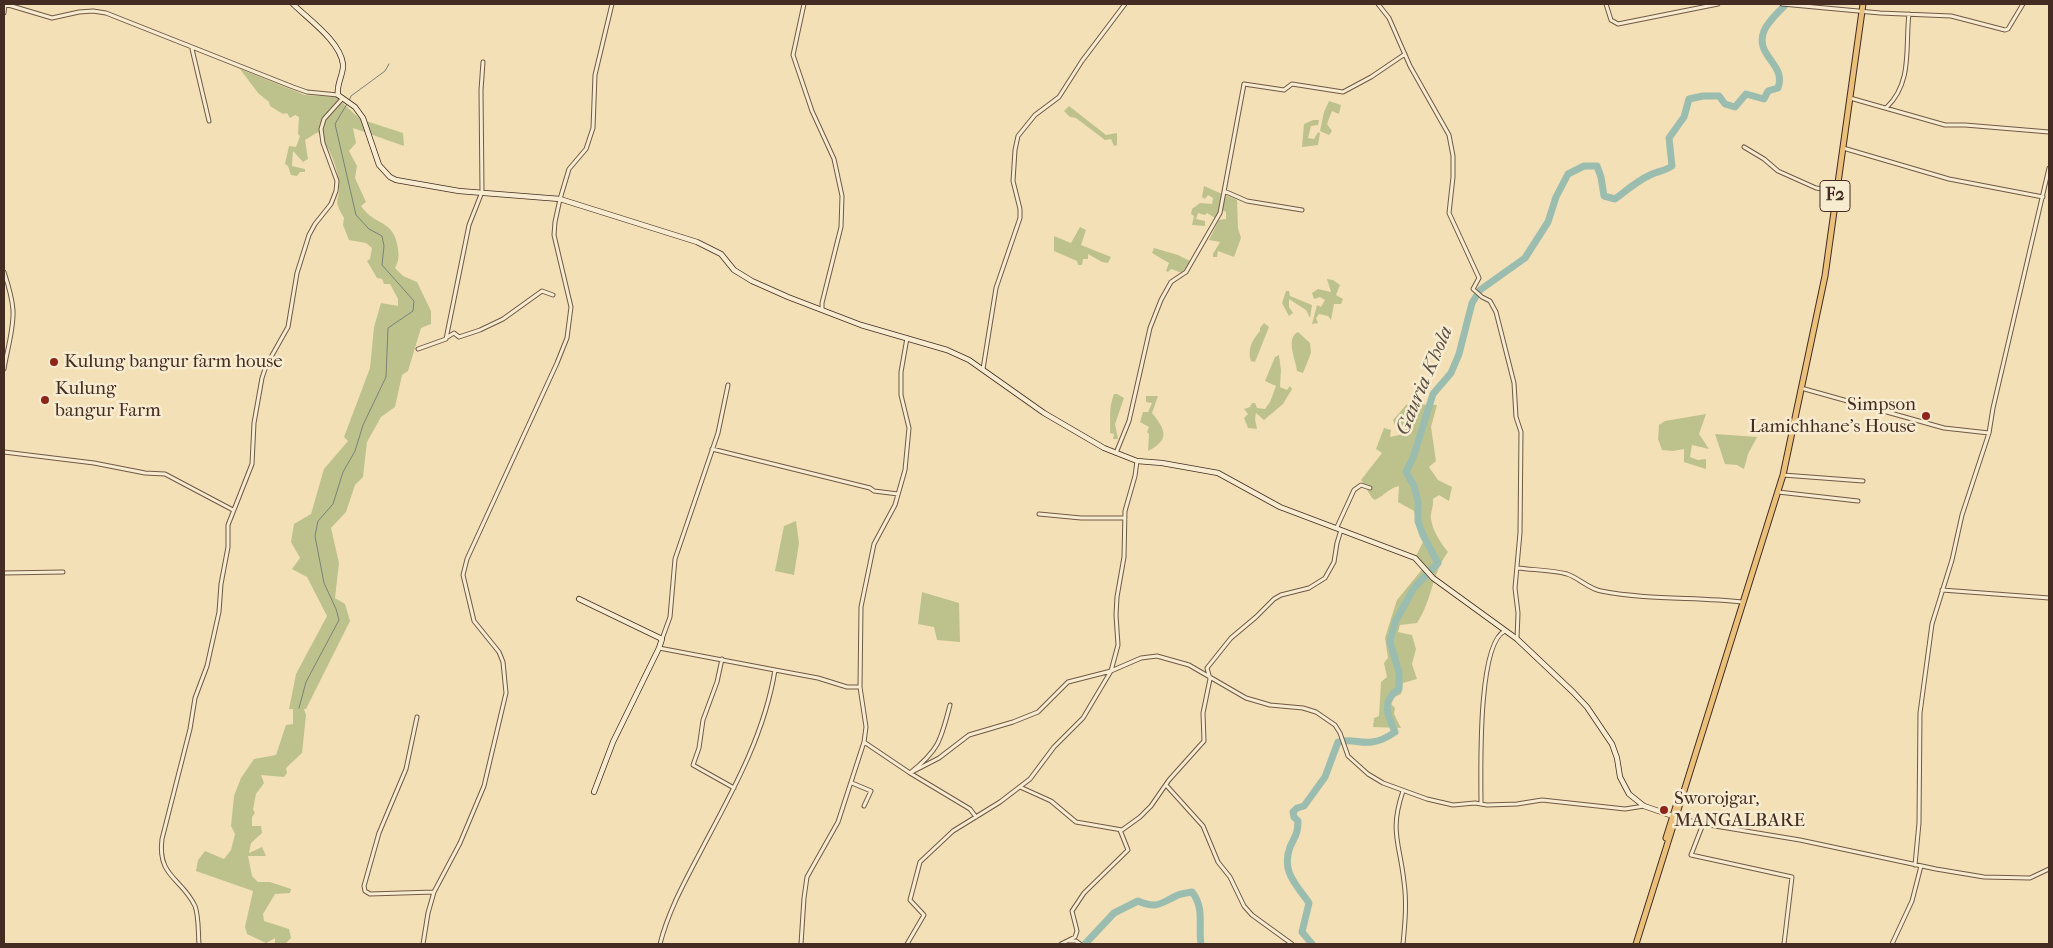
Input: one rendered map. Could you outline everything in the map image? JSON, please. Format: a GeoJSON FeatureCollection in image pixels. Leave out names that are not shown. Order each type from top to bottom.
{"type":"FeatureCollection","features":[{"type":"Feature","properties":{"kind":"main road","name":"F2"},"geometry":{"type":"LineString","coordinates":[[1635,944],[1783,475],[1825,276],[1863,4]]}},
{"type":"Feature","properties":{"kind":"street"},"geometry":{"type":"LineString","coordinates":[[4,13],[5,4],[52,18],[79,12],[93,11],[106,13],[191,48],[308,92],[338,95],[355,108],[363,118],[379,165],[390,177],[422,186],[459,191],[560,199],[697,242],[721,254],[734,270],[752,281],[788,297],[861,325],[947,350],[983,369],[1068,429],[1136,462],[1162,463],[1218,473],[1280,507],[1415,558],[1433,578],[1517,638],[1587,708],[1612,744],[1624,787],[1634,799],[1644,806],[1703,824],[1800,840],[1915,865],[1984,877],[2030,878],[2049,869]]}},
{"type":"Feature","properties":{"kind":"street"},"geometry":{"type":"LineString","coordinates":[[293,4],[325,34],[340,54],[343,65],[338,95]]}},
{"type":"Feature","properties":{"kind":"street"},"geometry":{"type":"LineString","coordinates":[[423,944],[428,913],[434,892],[460,843],[484,786],[506,693],[503,662],[499,652],[474,621],[463,575],[466,559],[557,363],[566,338],[571,307],[554,235],[560,199],[569,169],[586,149],[593,128],[595,75],[612,4]]}},
{"type":"Feature","properties":{"kind":"street"},"geometry":{"type":"LineString","coordinates":[[804,4],[793,55],[818,125],[834,159],[842,196],[841,227],[822,309]]}},
{"type":"Feature","properties":{"kind":"street"},"geometry":{"type":"LineString","coordinates":[[983,369],[996,288],[1020,218],[1020,209],[1013,181],[1014,157],[1018,136],[1035,115],[1059,97],[1125,4]]}},
{"type":"Feature","properties":{"kind":"street"},"geometry":{"type":"LineString","coordinates":[[1378,4],[1389,18],[1405,54],[1449,135],[1453,163],[1449,212],[1479,278],[1473,289],[1490,301],[1496,312],[1514,383],[1516,417],[1521,432],[1522,488],[1518,568],[1515,588],[1518,613],[1517,638]]}},
{"type":"Feature","properties":{"kind":"street"},"geometry":{"type":"LineString","coordinates":[[1606,4],[1611,20],[1618,24],[1718,4]]}},
{"type":"Feature","properties":{"kind":"street"},"geometry":{"type":"LineString","coordinates":[[1782,4],[1862,12],[1951,16],[2007,30],[2023,4]]}},
{"type":"Feature","properties":{"kind":"street"},"geometry":{"type":"LineString","coordinates":[[1887,107],[1895,99],[1902,85],[1908,56],[1909,14]]}},
{"type":"Feature","properties":{"kind":"street"},"geometry":{"type":"LineString","coordinates":[[191,48],[209,121]]}},
{"type":"Feature","properties":{"kind":"street"},"geometry":{"type":"LineString","coordinates":[[1116,453],[1129,421],[1150,328],[1161,300],[1171,282],[1186,272],[1220,213],[1244,84],[1284,90],[1292,84],[1343,92],[1405,54]]}},
{"type":"Feature","properties":{"kind":"street"},"geometry":{"type":"LineString","coordinates":[[446,339],[469,225],[482,192],[481,90],[483,62]]}},
{"type":"Feature","properties":{"kind":"street"},"geometry":{"type":"LineString","coordinates":[[1850,98],[1945,125],[2049,132]]}},
{"type":"Feature","properties":{"kind":"street"},"geometry":{"type":"LineString","coordinates":[[199,944],[195,906],[164,865],[160,854],[161,848],[190,729],[195,698],[207,666],[219,612],[221,584],[228,546],[228,525],[252,464],[254,423],[266,366],[288,326],[297,273],[309,235],[331,204],[336,191],[337,181],[323,143],[321,129],[324,119],[345,101]]}},
{"type":"Feature","properties":{"kind":"street"},"geometry":{"type":"LineString","coordinates":[[1744,147],[1764,159],[1778,171],[1816,188],[1836,191]]}},
{"type":"Feature","properties":{"kind":"street"},"geometry":{"type":"LineString","coordinates":[[1843,148],[1948,180],[2043,196]]}},
{"type":"Feature","properties":{"kind":"street"},"geometry":{"type":"LineString","coordinates":[[1915,865],[1919,823],[1920,713],[1932,624],[1952,560],[1962,515],[1989,433],[1993,408],[2049,168]]}},
{"type":"Feature","properties":{"kind":"street"},"geometry":{"type":"LineString","coordinates":[[1224,191],[1248,200],[1302,210]]}},
{"type":"Feature","properties":{"kind":"street"},"geometry":{"type":"LineString","coordinates":[[4,272],[11,294],[13,310],[12,328],[4,368]]}},
{"type":"Feature","properties":{"kind":"street"},"geometry":{"type":"LineString","coordinates":[[418,349],[446,339],[454,334],[459,336],[480,330],[503,319],[542,292],[553,296]]}},
{"type":"Feature","properties":{"kind":"street"},"geometry":{"type":"LineString","coordinates":[[801,944],[807,877],[838,822],[864,742],[866,727],[860,687],[861,607],[874,544],[895,505],[906,470],[909,443],[908,419],[901,395],[901,372],[907,338]]}},
{"type":"Feature","properties":{"kind":"street"},"geometry":{"type":"LineString","coordinates":[[594,792],[612,742],[659,648],[670,617],[675,559],[712,449],[728,385]]}},
{"type":"Feature","properties":{"kind":"street"},"geometry":{"type":"LineString","coordinates":[[1802,388],[1944,428],[1989,433]]}},
{"type":"Feature","properties":{"kind":"street"},"geometry":{"type":"LineString","coordinates":[[712,449],[870,488],[874,491],[898,494]]}},
{"type":"Feature","properties":{"kind":"street"},"geometry":{"type":"LineString","coordinates":[[4,452],[165,474],[234,510]]}},
{"type":"Feature","properties":{"kind":"street"},"geometry":{"type":"LineString","coordinates":[[907,944],[924,915],[910,900],[920,862],[953,831],[1000,802],[1030,779],[1054,747],[1083,718],[1111,671],[1118,645],[1116,615],[1124,557],[1125,511],[1135,476],[1136,462]]}},
{"type":"Feature","properties":{"kind":"street"},"geometry":{"type":"LineString","coordinates":[[1783,475],[1862,481]]}},
{"type":"Feature","properties":{"kind":"street"},"geometry":{"type":"LineString","coordinates":[[1020,787],[1051,801],[1076,822],[1098,824],[1120,830],[1140,817],[1204,741],[1203,713],[1210,679],[1206,668],[1231,638],[1274,599],[1281,595],[1309,588],[1325,578],[1334,562],[1339,528],[1354,490],[1361,485],[1370,488]]}},
{"type":"Feature","properties":{"kind":"street"},"geometry":{"type":"LineString","coordinates":[[1777,492],[1858,501]]}},
{"type":"Feature","properties":{"kind":"street"},"geometry":{"type":"LineString","coordinates":[[1039,514],[1081,518],[1125,518]]}},
{"type":"Feature","properties":{"kind":"street"},"geometry":{"type":"LineString","coordinates":[[1518,568],[1568,574],[1598,591],[1617,594],[1654,598],[1712,599],[1742,602]]}},
{"type":"Feature","properties":{"kind":"street"},"geometry":{"type":"LineString","coordinates":[[4,573],[63,572]]}},
{"type":"Feature","properties":{"kind":"street"},"geometry":{"type":"LineString","coordinates":[[1942,590],[2049,598]]}},
{"type":"Feature","properties":{"kind":"street"},"geometry":{"type":"LineString","coordinates":[[579,599],[662,639]]}},
{"type":"Feature","properties":{"kind":"street"},"geometry":{"type":"LineString","coordinates":[[1481,804],[1481,732],[1485,683],[1496,638],[1505,631]]}},
{"type":"Feature","properties":{"kind":"street"},"geometry":{"type":"LineString","coordinates":[[659,648],[818,678],[847,687],[860,687]]}},
{"type":"Feature","properties":{"kind":"street"},"geometry":{"type":"LineString","coordinates":[[910,773],[939,758],[969,735],[1013,722],[1038,712],[1068,682],[1111,671],[1141,658],[1157,656],[1188,665],[1208,674],[1246,698],[1270,705],[1303,708],[1316,712],[1335,725],[1340,733],[1348,756],[1368,774],[1383,783],[1427,799],[1453,806],[1517,804],[1542,800],[1625,809],[1644,806]]}},
{"type":"Feature","properties":{"kind":"street"},"geometry":{"type":"LineString","coordinates":[[722,659],[717,682],[703,720],[699,748],[693,765],[734,788]]}},
{"type":"Feature","properties":{"kind":"street"},"geometry":{"type":"LineString","coordinates":[[660,944],[674,904],[734,788],[761,728],[771,694],[775,670]]}},
{"type":"Feature","properties":{"kind":"street"},"geometry":{"type":"LineString","coordinates":[[910,773],[925,761],[938,746],[950,705]]}},
{"type":"Feature","properties":{"kind":"street"},"geometry":{"type":"LineString","coordinates":[[417,716],[406,769],[379,833],[364,886],[365,891],[370,894],[434,892]]}},
{"type":"Feature","properties":{"kind":"street"},"geometry":{"type":"LineString","coordinates":[[864,742],[910,773],[970,809],[976,817]]}},
{"type":"Feature","properties":{"kind":"street"},"geometry":{"type":"LineString","coordinates":[[852,783],[871,791],[864,806]]}},
{"type":"Feature","properties":{"kind":"street"},"geometry":{"type":"LineString","coordinates":[[1166,785],[1203,826],[1218,862],[1230,877],[1244,906],[1252,915],[1292,944]]}},
{"type":"Feature","properties":{"kind":"street"},"geometry":{"type":"LineString","coordinates":[[1403,791],[1398,807],[1395,828],[1404,881],[1406,911],[1403,944]]}},
{"type":"Feature","properties":{"kind":"street"},"geometry":{"type":"LineString","coordinates":[[1703,824],[1690,855],[1792,877],[1784,944]]}},
{"type":"Feature","properties":{"kind":"street"},"geometry":{"type":"LineString","coordinates":[[1061,944],[1075,937],[1076,931],[1072,911],[1080,897],[1128,850],[1120,830]]}},
{"type":"Feature","properties":{"kind":"street"},"geometry":{"type":"LineString","coordinates":[[1892,944],[1912,901],[1921,866]]}},
{"type":"Feature","properties":{"kind":"street"},"geometry":{"type":"LineString","coordinates":[[1069,941],[1076,941],[1080,944]]}},
{"type":"Feature","properties":{"kind":"green space"},"geometry":{"type":"Polygon","coordinates":[[[240,69],[305,95],[336,97],[360,119],[403,133],[404,146],[353,128],[356,143],[349,151],[357,166],[355,178],[366,202],[361,206],[366,213],[388,227],[392,232],[396,239],[399,254],[395,268],[403,276],[417,282],[431,311],[431,324],[421,328],[408,371],[402,375],[395,407],[381,417],[367,442],[363,477],[355,485],[346,512],[331,528],[339,563],[335,598],[345,604],[350,621],[306,709],[304,709],[306,715],[302,753],[286,768],[287,773],[284,777],[261,775],[264,783],[256,794],[252,826],[261,826],[262,833],[251,843],[249,853],[262,847],[266,856],[248,856],[252,876],[258,882],[270,882],[291,889],[290,893],[275,894],[263,914],[264,921],[289,929],[291,938],[285,944],[275,944],[275,938],[266,943],[247,934],[245,927],[253,891],[196,871],[198,860],[205,851],[224,859],[231,850],[235,834],[231,826],[234,796],[241,778],[254,759],[276,755],[286,725],[293,724],[293,709],[289,709],[296,674],[327,616],[307,577],[292,569],[300,558],[291,542],[294,524],[311,514],[324,469],[348,441],[344,437],[370,368],[374,327],[381,303],[398,306],[398,299],[390,284],[384,284],[382,279],[377,278],[367,261],[370,259],[372,248],[366,243],[349,240],[343,225],[344,218],[337,203],[339,184],[334,163],[329,150],[318,132],[305,140],[308,159],[303,162],[293,151],[292,166],[305,169],[305,172],[300,172],[297,176],[291,175],[288,166],[285,164],[289,146],[296,147],[300,136],[298,134],[299,117],[295,115],[290,118],[287,113],[283,114],[270,106],[269,102],[258,93],[240,69]]]}},
{"type":"Feature","properties":{"kind":"green space"},"geometry":{"type":"Polygon","coordinates":[[[1329,101],[1341,105],[1339,114],[1332,111],[1327,124],[1332,131],[1329,135],[1320,131],[1324,112],[1329,101]]]}},
{"type":"Feature","properties":{"kind":"green space"},"geometry":{"type":"Polygon","coordinates":[[[1069,106],[1106,135],[1117,133],[1117,145],[1114,146],[1111,139],[1105,140],[1076,118],[1070,117],[1064,111],[1069,106]]]}},
{"type":"Feature","properties":{"kind":"green space"},"geometry":{"type":"Polygon","coordinates":[[[1313,120],[1319,120],[1318,125],[1311,126],[1308,138],[1314,139],[1318,132],[1320,133],[1318,145],[1302,147],[1304,124],[1313,120]]]}},
{"type":"Feature","properties":{"kind":"green space"},"geometry":{"type":"Polygon","coordinates":[[[1204,186],[1222,194],[1218,213],[1215,218],[1207,213],[1205,215],[1198,213],[1196,219],[1205,221],[1205,226],[1192,225],[1194,216],[1191,214],[1192,209],[1200,203],[1212,204],[1213,198],[1208,195],[1205,199],[1202,197],[1204,186]]]}},
{"type":"Feature","properties":{"kind":"green space"},"geometry":{"type":"Polygon","coordinates":[[[1226,195],[1237,200],[1238,228],[1241,238],[1234,257],[1218,251],[1217,257],[1213,257],[1220,242],[1209,240],[1219,220],[1226,219],[1226,212],[1222,210],[1226,195]]]}},
{"type":"Feature","properties":{"kind":"green space"},"geometry":{"type":"Polygon","coordinates":[[[1080,227],[1086,230],[1081,245],[1111,257],[1108,263],[1102,262],[1088,254],[1088,259],[1083,259],[1082,265],[1078,265],[1077,261],[1054,251],[1054,236],[1071,243],[1080,227]]]}},
{"type":"Feature","properties":{"kind":"green space"},"geometry":{"type":"Polygon","coordinates":[[[1154,248],[1178,255],[1190,261],[1182,273],[1171,269],[1168,272],[1166,271],[1169,263],[1152,253],[1154,248]]]}},
{"type":"Feature","properties":{"kind":"green space"},"geometry":{"type":"Polygon","coordinates":[[[1327,279],[1333,280],[1340,285],[1336,295],[1343,299],[1341,304],[1334,304],[1331,320],[1328,316],[1319,314],[1316,318],[1318,323],[1312,324],[1317,305],[1321,307],[1325,300],[1320,297],[1314,299],[1312,293],[1318,289],[1331,292],[1327,279]]]}},
{"type":"Feature","properties":{"kind":"green space"},"geometry":{"type":"Polygon","coordinates":[[[1286,291],[1289,291],[1290,296],[1312,305],[1310,318],[1306,310],[1289,299],[1289,307],[1293,313],[1289,316],[1282,303],[1286,291]]]}},
{"type":"Feature","properties":{"kind":"green space"},"geometry":{"type":"Polygon","coordinates":[[[1264,323],[1269,327],[1255,362],[1251,361],[1251,345],[1264,323]]]}},
{"type":"Feature","properties":{"kind":"green space"},"geometry":{"type":"Polygon","coordinates":[[[1298,332],[1310,343],[1311,353],[1303,373],[1297,371],[1292,350],[1292,339],[1298,332]]]}},
{"type":"Feature","properties":{"kind":"green space"},"geometry":{"type":"Polygon","coordinates":[[[1279,355],[1281,370],[1280,387],[1287,390],[1290,386],[1292,389],[1283,404],[1264,420],[1256,413],[1257,429],[1248,428],[1244,418],[1248,414],[1244,409],[1255,403],[1257,408],[1265,409],[1270,402],[1276,386],[1265,381],[1275,357],[1279,355]]]}},
{"type":"Feature","properties":{"kind":"green space"},"geometry":{"type":"Polygon","coordinates":[[[1114,394],[1124,398],[1115,424],[1118,439],[1113,439],[1114,434],[1110,433],[1110,409],[1114,394]]]}},
{"type":"Feature","properties":{"kind":"green space"},"geometry":{"type":"Polygon","coordinates":[[[1146,396],[1158,396],[1152,413],[1164,434],[1160,443],[1148,451],[1149,434],[1147,432],[1149,427],[1140,422],[1143,412],[1148,412],[1152,403],[1146,402],[1146,396]]]}},
{"type":"Feature","properties":{"kind":"green space"},"geometry":{"type":"Polygon","coordinates":[[[1407,404],[1437,405],[1431,427],[1436,461],[1429,467],[1438,480],[1452,487],[1449,501],[1439,495],[1433,499],[1431,519],[1435,533],[1448,552],[1417,623],[1400,625],[1398,632],[1412,635],[1416,649],[1412,664],[1417,679],[1403,683],[1401,694],[1394,697],[1391,704],[1395,708],[1394,714],[1401,728],[1373,727],[1374,718],[1379,716],[1381,682],[1387,677],[1384,663],[1388,658],[1385,638],[1397,600],[1424,567],[1415,558],[1423,542],[1414,511],[1398,502],[1399,486],[1392,488],[1375,500],[1361,480],[1382,453],[1376,449],[1384,428],[1391,430],[1390,437],[1404,432],[1396,428],[1393,420],[1407,404]]]}},
{"type":"Feature","properties":{"kind":"green space"},"geometry":{"type":"Polygon","coordinates":[[[1706,414],[1699,434],[1709,449],[1692,445],[1690,457],[1698,460],[1706,459],[1706,469],[1684,462],[1684,449],[1662,450],[1658,439],[1659,425],[1665,421],[1706,414]]]}},
{"type":"Feature","properties":{"kind":"green space"},"geometry":{"type":"Polygon","coordinates":[[[1715,434],[1757,437],[1748,454],[1744,469],[1737,465],[1725,464],[1715,434]]]}},
{"type":"Feature","properties":{"kind":"green space"},"geometry":{"type":"Polygon","coordinates":[[[796,521],[799,543],[794,575],[775,571],[784,526],[796,521]]]}},
{"type":"Feature","properties":{"kind":"green space"},"geometry":{"type":"Polygon","coordinates":[[[922,592],[959,603],[960,642],[937,640],[934,627],[918,624],[922,592]]]}},
{"type":"Feature","properties":{"kind":"waterway","name":"Gauria Khola"},"geometry":{"type":"LineString","coordinates":[[1312,944],[1302,932],[1309,903],[1291,877],[1287,864],[1290,847],[1296,835],[1298,825],[1293,812],[1297,808],[1304,806],[1325,777],[1338,742],[1375,741],[1384,739],[1395,732],[1387,708],[1390,698],[1399,689],[1399,672],[1390,642],[1395,622],[1414,588],[1438,563],[1423,535],[1418,521],[1418,501],[1414,486],[1406,472],[1413,458],[1433,394],[1451,373],[1459,354],[1472,303],[1480,290],[1525,258],[1548,222],[1556,197],[1568,174],[1584,166],[1597,166],[1604,196],[1615,199],[1645,177],[1672,166],[1669,138],[1684,117],[1689,99],[1703,96],[1719,96],[1725,104],[1735,107],[1746,94],[1764,99],[1768,91],[1778,88],[1780,80],[1778,72],[1766,54],[1762,40],[1768,24],[1786,4]]}},
{"type":"Feature","properties":{"kind":"waterway"},"geometry":{"type":"LineString","coordinates":[[349,101],[351,96],[385,71],[389,64]]}},
{"type":"Feature","properties":{"kind":"waterway"},"geometry":{"type":"LineString","coordinates":[[299,708],[306,682],[339,620],[324,583],[315,536],[318,521],[333,504],[343,472],[355,451],[363,425],[386,377],[388,328],[413,311],[414,301],[382,265],[384,246],[382,236],[369,229],[356,215],[335,124],[347,104]]}},
{"type":"Feature","properties":{"kind":"waterway","name":"Gauria Khola"},"geometry":{"type":"LineString","coordinates":[[1085,944],[1114,913],[1138,901],[1150,905],[1158,905],[1180,894],[1192,892],[1200,911],[1201,944]]}},
{"type":"Feature","properties":{"kind":"place","name":"Kulung bangur farm house"},"geometry":{"type":"Point","coordinates":[54,362]}},
{"type":"Feature","properties":{"kind":"place","name":"Kulung bangur Farm"},"geometry":{"type":"Point","coordinates":[45,400]}},
{"type":"Feature","properties":{"kind":"place","name":"Simpson Lamichhane's House"},"geometry":{"type":"Point","coordinates":[1926,416]}},
{"type":"Feature","properties":{"kind":"place","name":"Sworojgar, MANGALBARE"},"geometry":{"type":"Point","coordinates":[1664,810]}}]}
